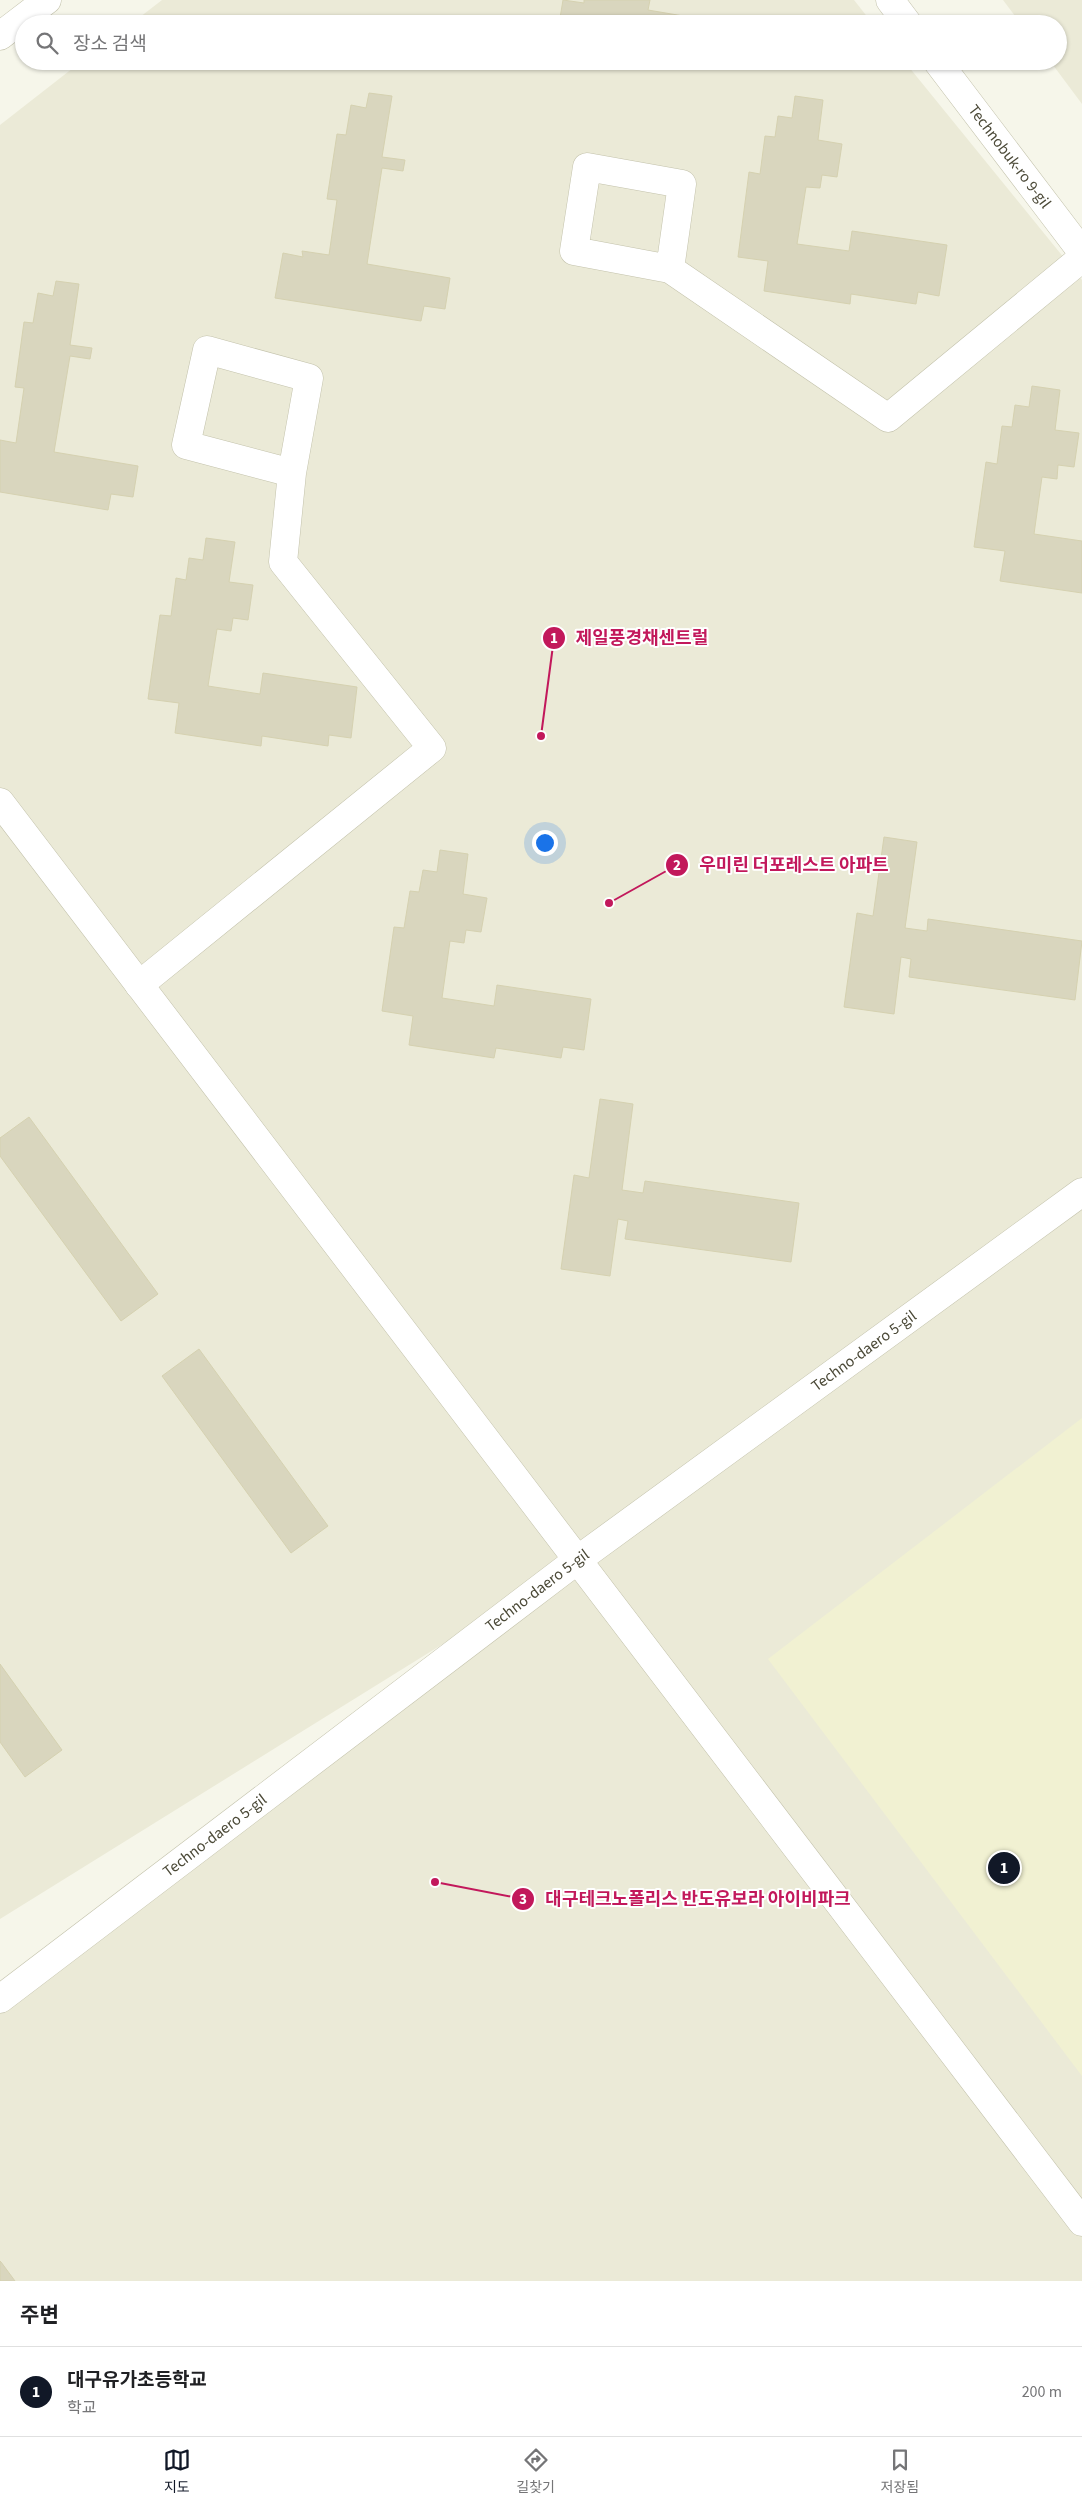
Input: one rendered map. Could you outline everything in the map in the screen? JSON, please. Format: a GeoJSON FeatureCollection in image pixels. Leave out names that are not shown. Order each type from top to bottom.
{"type":"FeatureCollection","features":[{"type":"Feature","properties":{"kind":"street"},"geometry":{"type":"LineString","coordinates":[[27,15],[47,0]]}},
{"type":"Feature","properties":{"kind":"street"},"geometry":{"type":"LineString","coordinates":[[890,0],[901,15]]}},
{"type":"Feature","properties":{"kind":"street"},"geometry":{"type":"LineString","coordinates":[[0,36],[15,25]]}},
{"type":"Feature","properties":{"kind":"street","name":"Technobuk-ro 9-gil"},"geometry":{"type":"LineString","coordinates":[[944,70],[1082,252]]}},
{"type":"Feature","properties":{"kind":"street"},"geometry":{"type":"LineString","coordinates":[[670,269],[682,184],[587,167],[574,251],[670,269],[888,418],[1082,258]]}},
{"type":"Feature","properties":{"kind":"street"},"geometry":{"type":"LineString","coordinates":[[139,985],[432,748],[283,562],[292,474],[309,378],[207,350],[186,445],[292,474]]}},
{"type":"Feature","properties":{"kind":"street"},"geometry":{"type":"LineString","coordinates":[[0,802],[576,1561],[1082,2222]]}},
{"type":"Feature","properties":{"kind":"street","name":"Techno-daero 5-gil"},"geometry":{"type":"LineString","coordinates":[[0,1999],[576,1561],[1082,1192]]}},
{"type":"Feature","properties":{"kind":"shaded area"},"geometry":{"type":"Polygon","coordinates":[[[162,0],[854,0],[866,15],[143,15],[162,0]]]}},
{"type":"Feature","properties":{"kind":"shaded area"},"geometry":{"type":"Polygon","coordinates":[[[1003,0],[1082,0],[1082,104],[1057,70],[1067,70],[1067,15],[1014,15],[1003,0]]]}},
{"type":"Feature","properties":{"kind":"shaded area"},"geometry":{"type":"Polygon","coordinates":[[[70,70],[911,70],[1082,280],[1082,2281],[0,2281],[0,1997],[570,1565],[0,1919],[0,125],[70,70]]]}},
{"type":"Feature","properties":{"kind":"shaded area"},"geometry":{"type":"Polygon","coordinates":[[[1082,1418],[1082,2076],[768,1659],[1082,1418]]]}},
{"type":"Feature","properties":{"kind":"building"},"geometry":{"type":"Polygon","coordinates":[[[563,0],[584,3],[584,0],[650,0],[648,10],[677,15],[560,15],[563,0]]]}},
{"type":"Feature","properties":{"kind":"building"},"geometry":{"type":"Polygon","coordinates":[[[369,93],[392,96],[382,157],[405,160],[403,171],[382,168],[367,264],[450,278],[445,309],[424,306],[421,321],[275,298],[283,253],[303,257],[302,251],[329,255],[337,200],[327,199],[337,134],[346,135],[351,105],[366,108],[369,93]]]}},
{"type":"Feature","properties":{"kind":"building"},"geometry":{"type":"Polygon","coordinates":[[[795,96],[823,100],[818,140],[842,144],[837,177],[822,175],[820,188],[806,187],[797,244],[849,251],[852,231],[947,245],[939,296],[918,292],[916,304],[851,294],[850,304],[764,291],[768,261],[738,257],[749,172],[760,174],[765,136],[775,137],[778,116],[792,118],[795,96]]]}},
{"type":"Feature","properties":{"kind":"building"},"geometry":{"type":"Polygon","coordinates":[[[56,281],[79,284],[70,345],[92,348],[90,359],[70,356],[54,452],[138,466],[133,497],[111,494],[108,510],[0,492],[0,440],[16,443],[24,388],[15,387],[24,322],[33,323],[38,293],[53,296],[56,281]]]}},
{"type":"Feature","properties":{"kind":"building"},"geometry":{"type":"Polygon","coordinates":[[[1032,386],[1060,390],[1055,430],[1079,433],[1074,467],[1058,465],[1057,479],[1042,477],[1034,534],[1082,541],[1082,593],[1000,581],[1005,551],[974,547],[986,462],[997,464],[1002,426],[1012,427],[1015,405],[1029,407],[1032,386]]]}},
{"type":"Feature","properties":{"kind":"building"},"geometry":{"type":"Polygon","coordinates":[[[206,538],[235,542],[229,582],[253,585],[248,620],[233,618],[231,631],[217,629],[208,686],[260,694],[263,673],[357,687],[351,738],[329,735],[328,746],[262,736],[261,746],[175,733],[179,703],[148,699],[160,615],[171,616],[176,578],[186,580],[189,558],[203,560],[206,538]]]}},
{"type":"Feature","properties":{"kind":"building"},"geometry":{"type":"Polygon","coordinates":[[[884,837],[917,842],[905,928],[927,931],[928,919],[1082,941],[1075,1000],[909,977],[911,959],[901,957],[894,1014],[844,1007],[857,913],[873,916],[884,837]]]}},
{"type":"Feature","properties":{"kind":"building"},"geometry":{"type":"Polygon","coordinates":[[[440,850],[468,854],[463,894],[487,898],[481,932],[466,930],[464,943],[450,941],[442,998],[494,1006],[497,985],[591,999],[584,1050],[563,1047],[561,1058],[496,1048],[494,1058],[409,1045],[413,1016],[382,1011],[394,927],[404,928],[410,891],[419,892],[423,870],[437,872],[440,850]]]}},
{"type":"Feature","properties":{"kind":"building"},"geometry":{"type":"Polygon","coordinates":[[[600,1099],[633,1104],[622,1190],[643,1193],[645,1181],[799,1203],[791,1262],[625,1239],[628,1221],[618,1219],[610,1276],[561,1269],[574,1175],[589,1178],[600,1099]]]}},
{"type":"Feature","properties":{"kind":"building"},"geometry":{"type":"Polygon","coordinates":[[[29,1117],[158,1294],[121,1321],[0,1156],[0,1138],[29,1117]]]}},
{"type":"Feature","properties":{"kind":"building"},"geometry":{"type":"Polygon","coordinates":[[[199,1349],[328,1526],[291,1553],[162,1376],[199,1349]]]}},
{"type":"Feature","properties":{"kind":"building"},"geometry":{"type":"Polygon","coordinates":[[[0,1664],[62,1750],[25,1777],[0,1742],[0,1664]]]}},
{"type":"Feature","properties":{"kind":"building"},"geometry":{"type":"Polygon","coordinates":[[[1,2262],[15,2281],[0,2281],[1,2262]]]}},
{"type":"Feature","properties":{"kind":"place","name":"제일풍경채센트럴"},"geometry":{"type":"Point","coordinates":[541,736]}},
{"type":"Feature","properties":{"kind":"place","name":"우미린 더포레스트 아파트"},"geometry":{"type":"Point","coordinates":[609,903]}},
{"type":"Feature","properties":{"kind":"place","name":"대구유가초등학교"},"geometry":{"type":"Point","coordinates":[1004,1868]}},
{"type":"Feature","properties":{"kind":"place","name":"대구테크노폴리스 반도유보라 아이비파크"},"geometry":{"type":"Point","coordinates":[435,1882]}}]}
